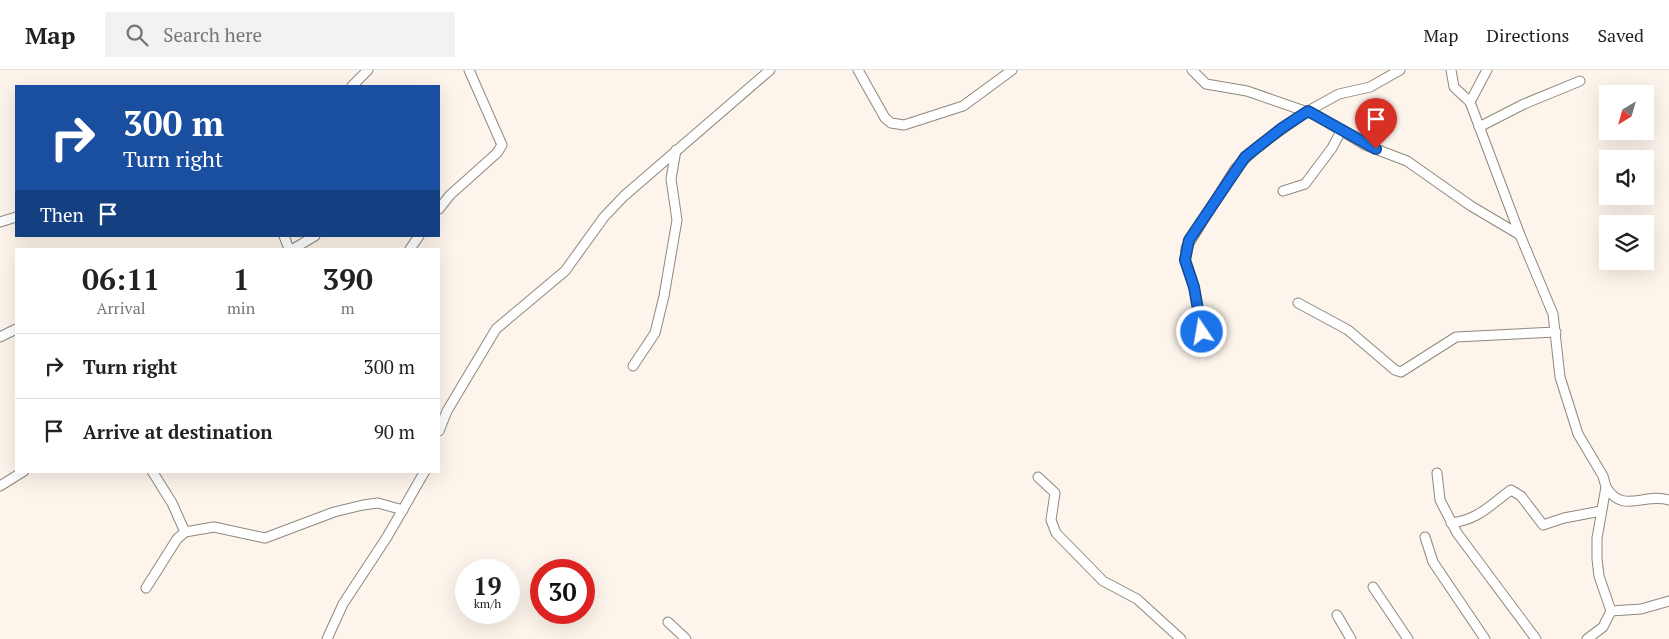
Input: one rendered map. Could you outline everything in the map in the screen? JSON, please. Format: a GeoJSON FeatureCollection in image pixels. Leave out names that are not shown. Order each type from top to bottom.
{"type":"FeatureCollection","features":[{"type":"Feature","properties":{"kind":"street"},"geometry":{"type":"LineString","coordinates":[[353,85],[368,70]]}},
{"type":"Feature","properties":{"kind":"street"},"geometry":{"type":"LineString","coordinates":[[440,208],[457,189],[501,149],[502,145],[469,70]]}},
{"type":"Feature","properties":{"kind":"street"},"geometry":{"type":"LineString","coordinates":[[440,428],[447,411],[496,329],[505,319],[526,305],[565,271],[604,217],[624,196],[770,70]]}},
{"type":"Feature","properties":{"kind":"street"},"geometry":{"type":"LineString","coordinates":[[858,70],[891,124],[904,125],[964,106],[1012,70]]}},
{"type":"Feature","properties":{"kind":"street"},"geometry":{"type":"LineString","coordinates":[[1192,70],[1206,84],[1241,90],[1308,111],[1365,145],[1407,161],[1470,206],[1520,234]]}},
{"type":"Feature","properties":{"kind":"street"},"geometry":{"type":"LineString","coordinates":[[1202,332],[1194,287],[1185,260],[1189,240],[1245,157],[1282,128],[1308,111],[1339,94],[1370,87],[1400,70]]}},
{"type":"Feature","properties":{"kind":"street"},"geometry":{"type":"LineString","coordinates":[[1451,70],[1454,86],[1470,102],[1546,297],[1556,332],[1560,377],[1578,434],[1603,476],[1610,492],[1624,502],[1633,503],[1654,497],[1669,500]]}},
{"type":"Feature","properties":{"kind":"street"},"geometry":{"type":"LineString","coordinates":[[1470,102],[1487,70]]}},
{"type":"Feature","properties":{"kind":"street"},"geometry":{"type":"LineString","coordinates":[[1479,127],[1524,104],[1580,81]]}},
{"type":"Feature","properties":{"kind":"street"},"geometry":{"type":"LineString","coordinates":[[1284,191],[1306,183],[1332,148],[1341,131]]}},
{"type":"Feature","properties":{"kind":"street"},"geometry":{"type":"LineString","coordinates":[[633,366],[655,333],[664,296],[676,220],[671,179],[676,150]]}},
{"type":"Feature","properties":{"kind":"street"},"geometry":{"type":"LineString","coordinates":[[0,222],[15,217]]}},
{"type":"Feature","properties":{"kind":"street"},"geometry":{"type":"LineString","coordinates":[[293,248],[313,237]]}},
{"type":"Feature","properties":{"kind":"street"},"geometry":{"type":"LineString","coordinates":[[411,248],[417,237]]}},
{"type":"Feature","properties":{"kind":"street"},"geometry":{"type":"LineString","coordinates":[[1298,303],[1348,330],[1394,370],[1401,372],[1456,337],[1556,332]]}},
{"type":"Feature","properties":{"kind":"street"},"geometry":{"type":"LineString","coordinates":[[0,337],[15,330]]}},
{"type":"Feature","properties":{"kind":"street"},"geometry":{"type":"LineString","coordinates":[[0,486],[21,473]]}},
{"type":"Feature","properties":{"kind":"street"},"geometry":{"type":"LineString","coordinates":[[153,473],[172,503],[185,532]]}},
{"type":"Feature","properties":{"kind":"street"},"geometry":{"type":"LineString","coordinates":[[327,639],[352,589],[403,510],[424,473]]}},
{"type":"Feature","properties":{"kind":"street"},"geometry":{"type":"LineString","coordinates":[[1437,473],[1440,500],[1452,523],[1536,639]]}},
{"type":"Feature","properties":{"kind":"street"},"geometry":{"type":"LineString","coordinates":[[1038,477],[1055,492],[1051,520],[1052,526],[1060,538],[1103,581],[1137,599],[1181,639]]}},
{"type":"Feature","properties":{"kind":"street"},"geometry":{"type":"LineString","coordinates":[[1587,639],[1603,627],[1611,611],[1599,576],[1597,538],[1606,486]]}},
{"type":"Feature","properties":{"kind":"street"},"geometry":{"type":"LineString","coordinates":[[1452,523],[1467,521],[1476,516],[1511,490],[1521,496],[1543,526],[1564,518],[1602,511]]}},
{"type":"Feature","properties":{"kind":"street"},"geometry":{"type":"LineString","coordinates":[[146,588],[177,539],[185,532],[214,526],[265,538],[281,534],[334,512],[363,505],[378,503],[403,510]]}},
{"type":"Feature","properties":{"kind":"street"},"geometry":{"type":"LineString","coordinates":[[1425,537],[1433,562],[1486,639]]}},
{"type":"Feature","properties":{"kind":"street"},"geometry":{"type":"LineString","coordinates":[[1373,587],[1408,639]]}},
{"type":"Feature","properties":{"kind":"street"},"geometry":{"type":"LineString","coordinates":[[1611,611],[1640,609],[1669,601]]}},
{"type":"Feature","properties":{"kind":"street"},"geometry":{"type":"LineString","coordinates":[[1337,615],[1351,639]]}},
{"type":"Feature","properties":{"kind":"street"},"geometry":{"type":"LineString","coordinates":[[668,622],[686,639]]}},
{"type":"Feature","properties":{"kind":"route"},"geometry":{"type":"LineString","coordinates":[[1202,332],[1194,287],[1185,260],[1186,248],[1195,230],[1245,157],[1257,146],[1308,111],[1365,145],[1376,149]]}}]}
